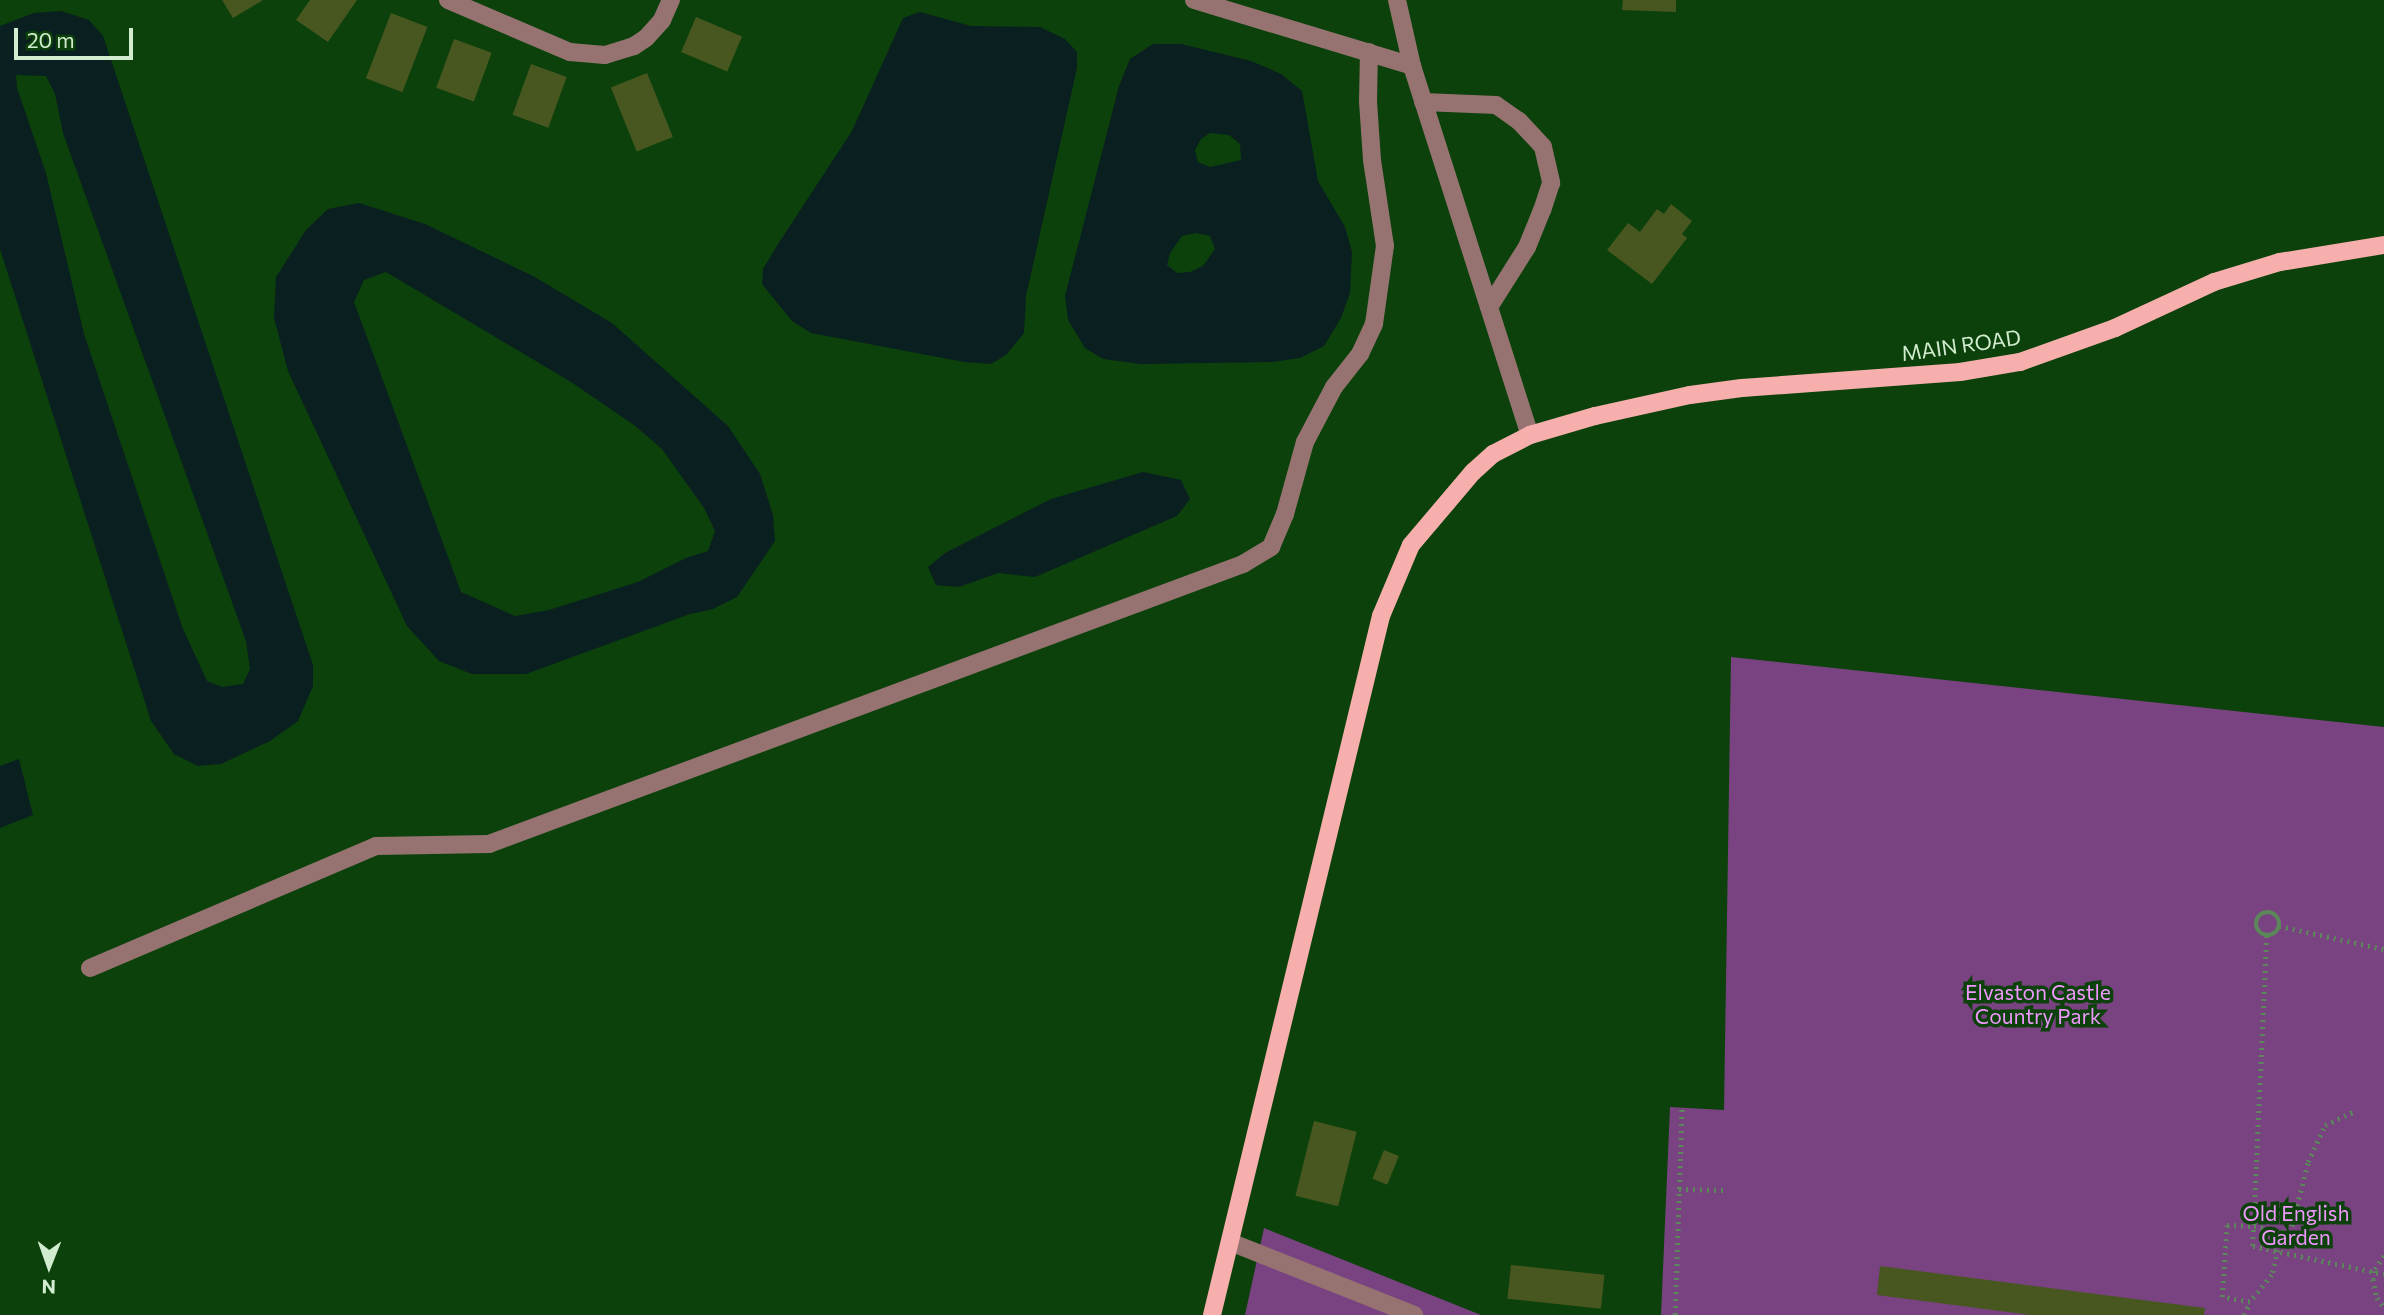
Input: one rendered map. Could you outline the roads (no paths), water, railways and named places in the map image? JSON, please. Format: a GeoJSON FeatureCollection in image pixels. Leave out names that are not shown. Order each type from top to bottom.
{"type":"FeatureCollection","features":[{"type":"Feature","properties":{"kind":"main road","name":"MAIN ROAD"},"geometry":{"type":"LineString","coordinates":[[1212,1315],[1381,616],[1411,545],[1473,472],[1493,454],[1530,435],[1690,395],[1742,388],[1960,372],[2021,362],[2090,338],[2214,282],[2280,262],[2384,245]]}},
{"type":"Feature","properties":{"kind":"lane"},"geometry":{"type":"LineString","coordinates":[[448,0],[570,52],[605,55],[634,46],[646,38],[662,20],[671,0]]}},
{"type":"Feature","properties":{"kind":"lane"},"geometry":{"type":"LineString","coordinates":[[1194,0],[1412,66]]}},
{"type":"Feature","properties":{"kind":"lane"},"geometry":{"type":"LineString","coordinates":[[1397,0],[1423,102],[1530,435]]}},
{"type":"Feature","properties":{"kind":"lane"},"geometry":{"type":"LineString","coordinates":[[90,968],[376,846],[489,844],[1243,564],[1271,547],[1285,514],[1305,442],[1334,387],[1360,354],[1374,324],[1385,246],[1372,160],[1368,102],[1369,52]]}},
{"type":"Feature","properties":{"kind":"lane"},"geometry":{"type":"LineString","coordinates":[[1423,102],[1496,106],[1519,121],[1543,147],[1551,183],[1542,210],[1527,247],[1489,307]]}},
{"type":"Feature","properties":{"kind":"lane"},"geometry":{"type":"LineString","coordinates":[[1230,1242],[1414,1315]]}},
{"type":"Feature","properties":{"kind":"water"},"geometry":{"type":"Polygon","coordinates":[[[61,11],[89,20],[103,36],[313,665],[313,686],[298,721],[270,741],[221,764],[198,766],[174,754],[151,721],[0,249],[0,26],[34,13],[61,11]],[[16,75],[17,88],[46,173],[84,334],[183,629],[207,681],[222,687],[243,684],[250,669],[246,641],[63,133],[55,94],[46,76],[16,75]]]}},
{"type":"Feature","properties":{"kind":"water"},"geometry":{"type":"Polygon","coordinates":[[[920,12],[971,26],[1040,27],[1065,39],[1077,52],[1077,68],[1026,296],[1024,333],[1006,355],[991,364],[964,362],[811,333],[792,321],[762,284],[763,269],[852,131],[903,18],[920,12]]]}},
{"type":"Feature","properties":{"kind":"water"},"geometry":{"type":"Polygon","coordinates":[[[1153,44],[1181,44],[1251,61],[1281,74],[1302,91],[1318,181],[1345,227],[1352,252],[1350,293],[1341,318],[1324,346],[1300,358],[1272,362],[1141,364],[1103,359],[1085,348],[1068,320],[1065,296],[1119,86],[1130,59],[1153,44]],[[1210,133],[1201,139],[1195,150],[1198,162],[1210,167],[1241,160],[1240,144],[1229,135],[1210,133]],[[1195,233],[1182,236],[1170,253],[1167,265],[1177,273],[1190,272],[1203,266],[1215,249],[1210,236],[1195,233]]]}},
{"type":"Feature","properties":{"kind":"water"},"geometry":{"type":"Polygon","coordinates":[[[359,203],[425,224],[533,276],[612,323],[728,426],[760,474],[773,515],[775,541],[737,597],[713,609],[690,614],[526,674],[472,674],[439,661],[407,626],[288,371],[274,318],[276,277],[306,230],[328,209],[359,203]],[[386,272],[364,280],[354,302],[461,592],[515,616],[549,610],[638,582],[686,558],[708,551],[715,531],[704,508],[662,449],[634,425],[571,382],[386,272]]]}},
{"type":"Feature","properties":{"kind":"water"},"geometry":{"type":"Polygon","coordinates":[[[1143,472],[1181,480],[1190,499],[1177,516],[1035,577],[998,573],[959,587],[936,585],[928,567],[945,553],[1051,499],[1143,472]]]}},
{"type":"Feature","properties":{"kind":"water"},"geometry":{"type":"Polygon","coordinates":[[[19,759],[33,815],[0,828],[0,766],[19,759]]]}},
{"type":"Feature","properties":{"kind":"park label","name":"Elvaston Castle Country Park"},"geometry":{"type":"Point","coordinates":[2038,1004]}},
{"type":"Feature","properties":{"kind":"park label","name":"Old English Garden"},"geometry":{"type":"Point","coordinates":[2296,1225]}}]}
